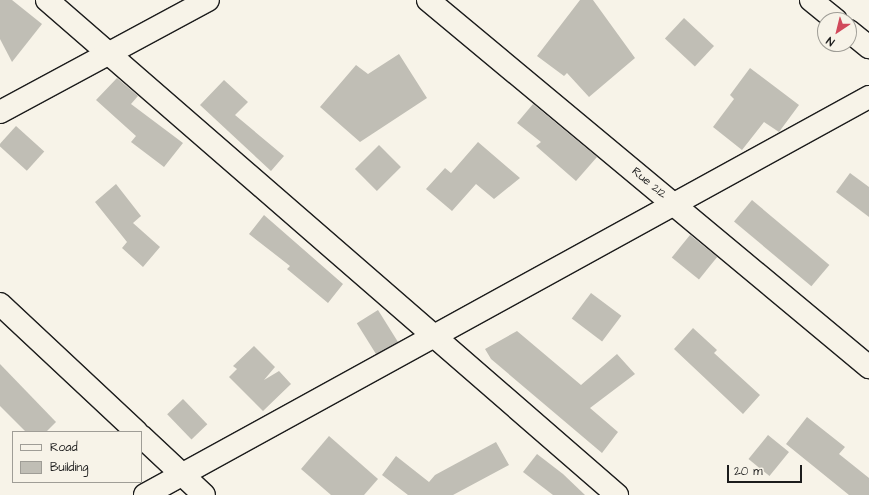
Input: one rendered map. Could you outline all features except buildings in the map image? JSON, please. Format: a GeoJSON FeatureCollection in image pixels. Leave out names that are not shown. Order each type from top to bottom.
{"type":"FeatureCollection","features":[{"type":"Feature","properties":{"kind":"street"},"geometry":{"type":"LineString","coordinates":[[47,0],[617,495]]}},
{"type":"Feature","properties":{"kind":"street"},"geometry":{"type":"LineString","coordinates":[[0,112],[108,52],[208,0]]}},
{"type":"Feature","properties":{"kind":"street","name":"Rue 212"},"geometry":{"type":"LineString","coordinates":[[428,0],[869,367]]}},
{"type":"Feature","properties":{"kind":"street"},"geometry":{"type":"LineString","coordinates":[[811,0],[826,12]]}},
{"type":"Feature","properties":{"kind":"street"},"geometry":{"type":"LineString","coordinates":[[857,37],[869,47]]}},
{"type":"Feature","properties":{"kind":"street"},"geometry":{"type":"LineString","coordinates":[[145,495],[434,336],[675,206],[869,97]]}},
{"type":"Feature","properties":{"kind":"street"},"geometry":{"type":"LineString","coordinates":[[0,304],[136,431]]}},
{"type":"Feature","properties":{"kind":"street"},"geometry":{"type":"LineString","coordinates":[[142,437],[204,495]]}}]}
